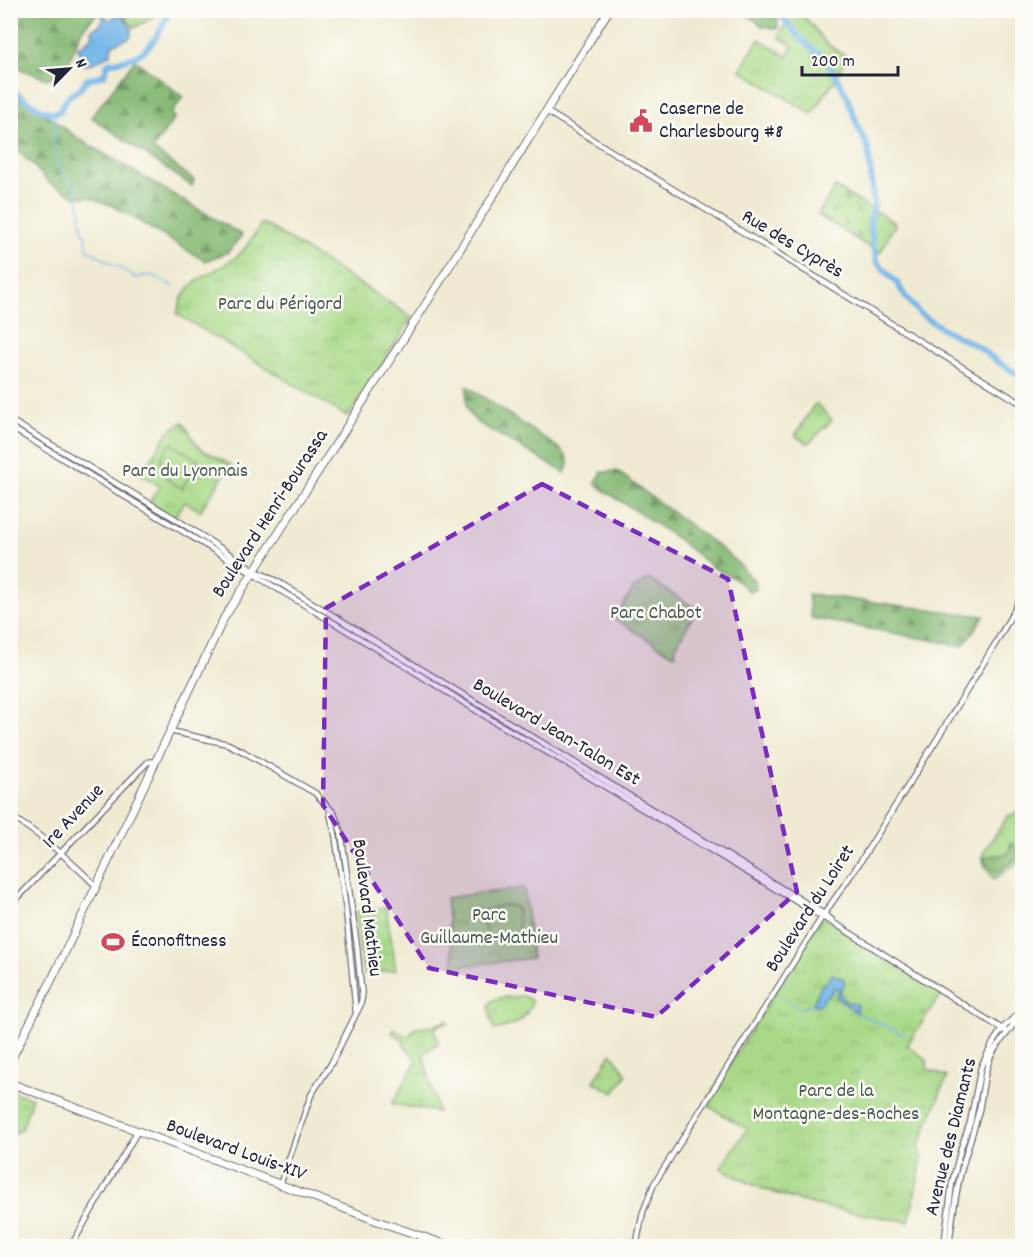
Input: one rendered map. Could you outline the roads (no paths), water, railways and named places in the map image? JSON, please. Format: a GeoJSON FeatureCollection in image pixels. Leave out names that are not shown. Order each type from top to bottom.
{"type":"FeatureCollection","features":[{"type":"Feature","properties":{"kind":"main road","name":"Boulevard Henri-Bourassa"},"geometry":{"type":"LineString","coordinates":[[10,1062],[224,618],[373,387],[609,10]]}},
{"type":"Feature","properties":{"kind":"main road","name":"Boulevard Louis-XIV"},"geometry":{"type":"LineString","coordinates":[[10,1083],[280,1185],[450,1246]]}},
{"type":"Feature","properties":{"kind":"street","name":"Rue des Cyprès"},"geometry":{"type":"LineString","coordinates":[[546,111],[1023,404]]}},
{"type":"Feature","properties":{"kind":"street"},"geometry":{"type":"LineString","coordinates":[[10,420],[174,518],[253,571]]}},
{"type":"Feature","properties":{"kind":"street"},"geometry":{"type":"LineString","coordinates":[[10,427],[253,571]]}},
{"type":"Feature","properties":{"kind":"street","name":"Boulevard Jean-Talon Est"},"geometry":{"type":"LineString","coordinates":[[253,571],[287,587],[1005,1030]]}},
{"type":"Feature","properties":{"kind":"street","name":"Boulevard du Loiret"},"geometry":{"type":"LineString","coordinates":[[636,1246],[643,1212],[654,1184],[939,736],[1023,592]]}},
{"type":"Feature","properties":{"kind":"street","name":"Boulevard Mathieu"},"geometry":{"type":"LineString","coordinates":[[170,731],[228,744],[315,793],[334,813],[341,832],[362,998],[331,1064],[311,1095],[280,1185]]}},
{"type":"Feature","properties":{"kind":"street","name":"1re Avenue"},"geometry":{"type":"LineString","coordinates":[[10,906],[148,762],[156,761]]}},
{"type":"Feature","properties":{"kind":"street"},"geometry":{"type":"LineString","coordinates":[[135,775],[147,781]]}},
{"type":"Feature","properties":{"kind":"street"},"geometry":{"type":"LineString","coordinates":[[10,816],[32,830],[96,886]]}},
{"type":"Feature","properties":{"kind":"street","name":"Avenue des Diamants"},"geometry":{"type":"LineString","coordinates":[[949,1246],[958,1184],[981,1104],[986,1068],[1011,1019],[1022,1011]]}},
{"type":"Feature","properties":{"kind":"street","name":"Avenue des Diamants"},"geometry":{"type":"LineString","coordinates":[[944,1246],[952,1183],[970,1123],[981,1067],[994,1041],[1005,1030]]}},
{"type":"Feature","properties":{"kind":"street"},"geometry":{"type":"LineString","coordinates":[[71,1246],[137,1131]]}},
{"type":"Feature","properties":{"kind":"water"},"geometry":{"type":"Polygon","coordinates":[[[103,11],[108,14],[107,19],[110,20],[117,15],[123,16],[131,28],[131,35],[112,45],[110,55],[85,65],[78,47],[90,39],[93,33],[91,30],[100,25],[104,19],[100,14],[103,11]]]}},
{"type":"Feature","properties":{"kind":"water"},"geometry":{"type":"Polygon","coordinates":[[[832,974],[844,979],[845,982],[840,992],[846,1001],[857,1004],[856,1012],[836,997],[838,992],[835,987],[822,1003],[818,1006],[813,1004],[822,984],[826,983],[832,974]]]}},
{"type":"Feature","properties":{"kind":"waterway"},"geometry":{"type":"LineString","coordinates":[[10,89],[40,109],[52,113],[59,112],[68,97],[81,88],[86,80],[104,75],[108,63],[132,58],[144,51],[156,37],[171,10]]}},
{"type":"Feature","properties":{"kind":"waterway"},"geometry":{"type":"LineString","coordinates":[[776,10],[802,40],[824,58],[833,71],[847,96],[868,147],[874,205],[870,223],[877,262],[897,283],[920,314],[977,346],[1022,377]]}},
{"type":"Feature","properties":{"kind":"waterway"},"geometry":{"type":"LineString","coordinates":[[55,113],[55,155],[59,168],[77,188],[87,249],[137,278],[152,276],[174,287]]}},
{"type":"Feature","properties":{"kind":"waterway"},"geometry":{"type":"LineString","coordinates":[[779,997],[800,1009],[813,1004]]}},
{"type":"Feature","properties":{"kind":"waterway"},"geometry":{"type":"LineString","coordinates":[[856,1012],[904,1035]]}},
{"type":"Feature","properties":{"kind":"place","name":"Caserne de Charlesbourg #8"},"geometry":{"type":"Point","coordinates":[641,121]}},
{"type":"Feature","properties":{"kind":"place","name":"Éconofitness"},"geometry":{"type":"Point","coordinates":[113,942]}},
{"type":"Feature","properties":{"kind":"park label","name":"Parc du Périgord"},"geometry":{"type":"Point","coordinates":[280,305]}},
{"type":"Feature","properties":{"kind":"park label","name":"Parc du Lyonnais"},"geometry":{"type":"Point","coordinates":[185,472]}},
{"type":"Feature","properties":{"kind":"park label","name":"Parc Chabot"},"geometry":{"type":"Point","coordinates":[656,614]}},
{"type":"Feature","properties":{"kind":"park label","name":"Parc Guillaume-Mathieu"},"geometry":{"type":"Point","coordinates":[489,928]}},
{"type":"Feature","properties":{"kind":"park label","name":"Parc de la Montagne-des-Roches"},"geometry":{"type":"Point","coordinates":[836,1104]}}]}
